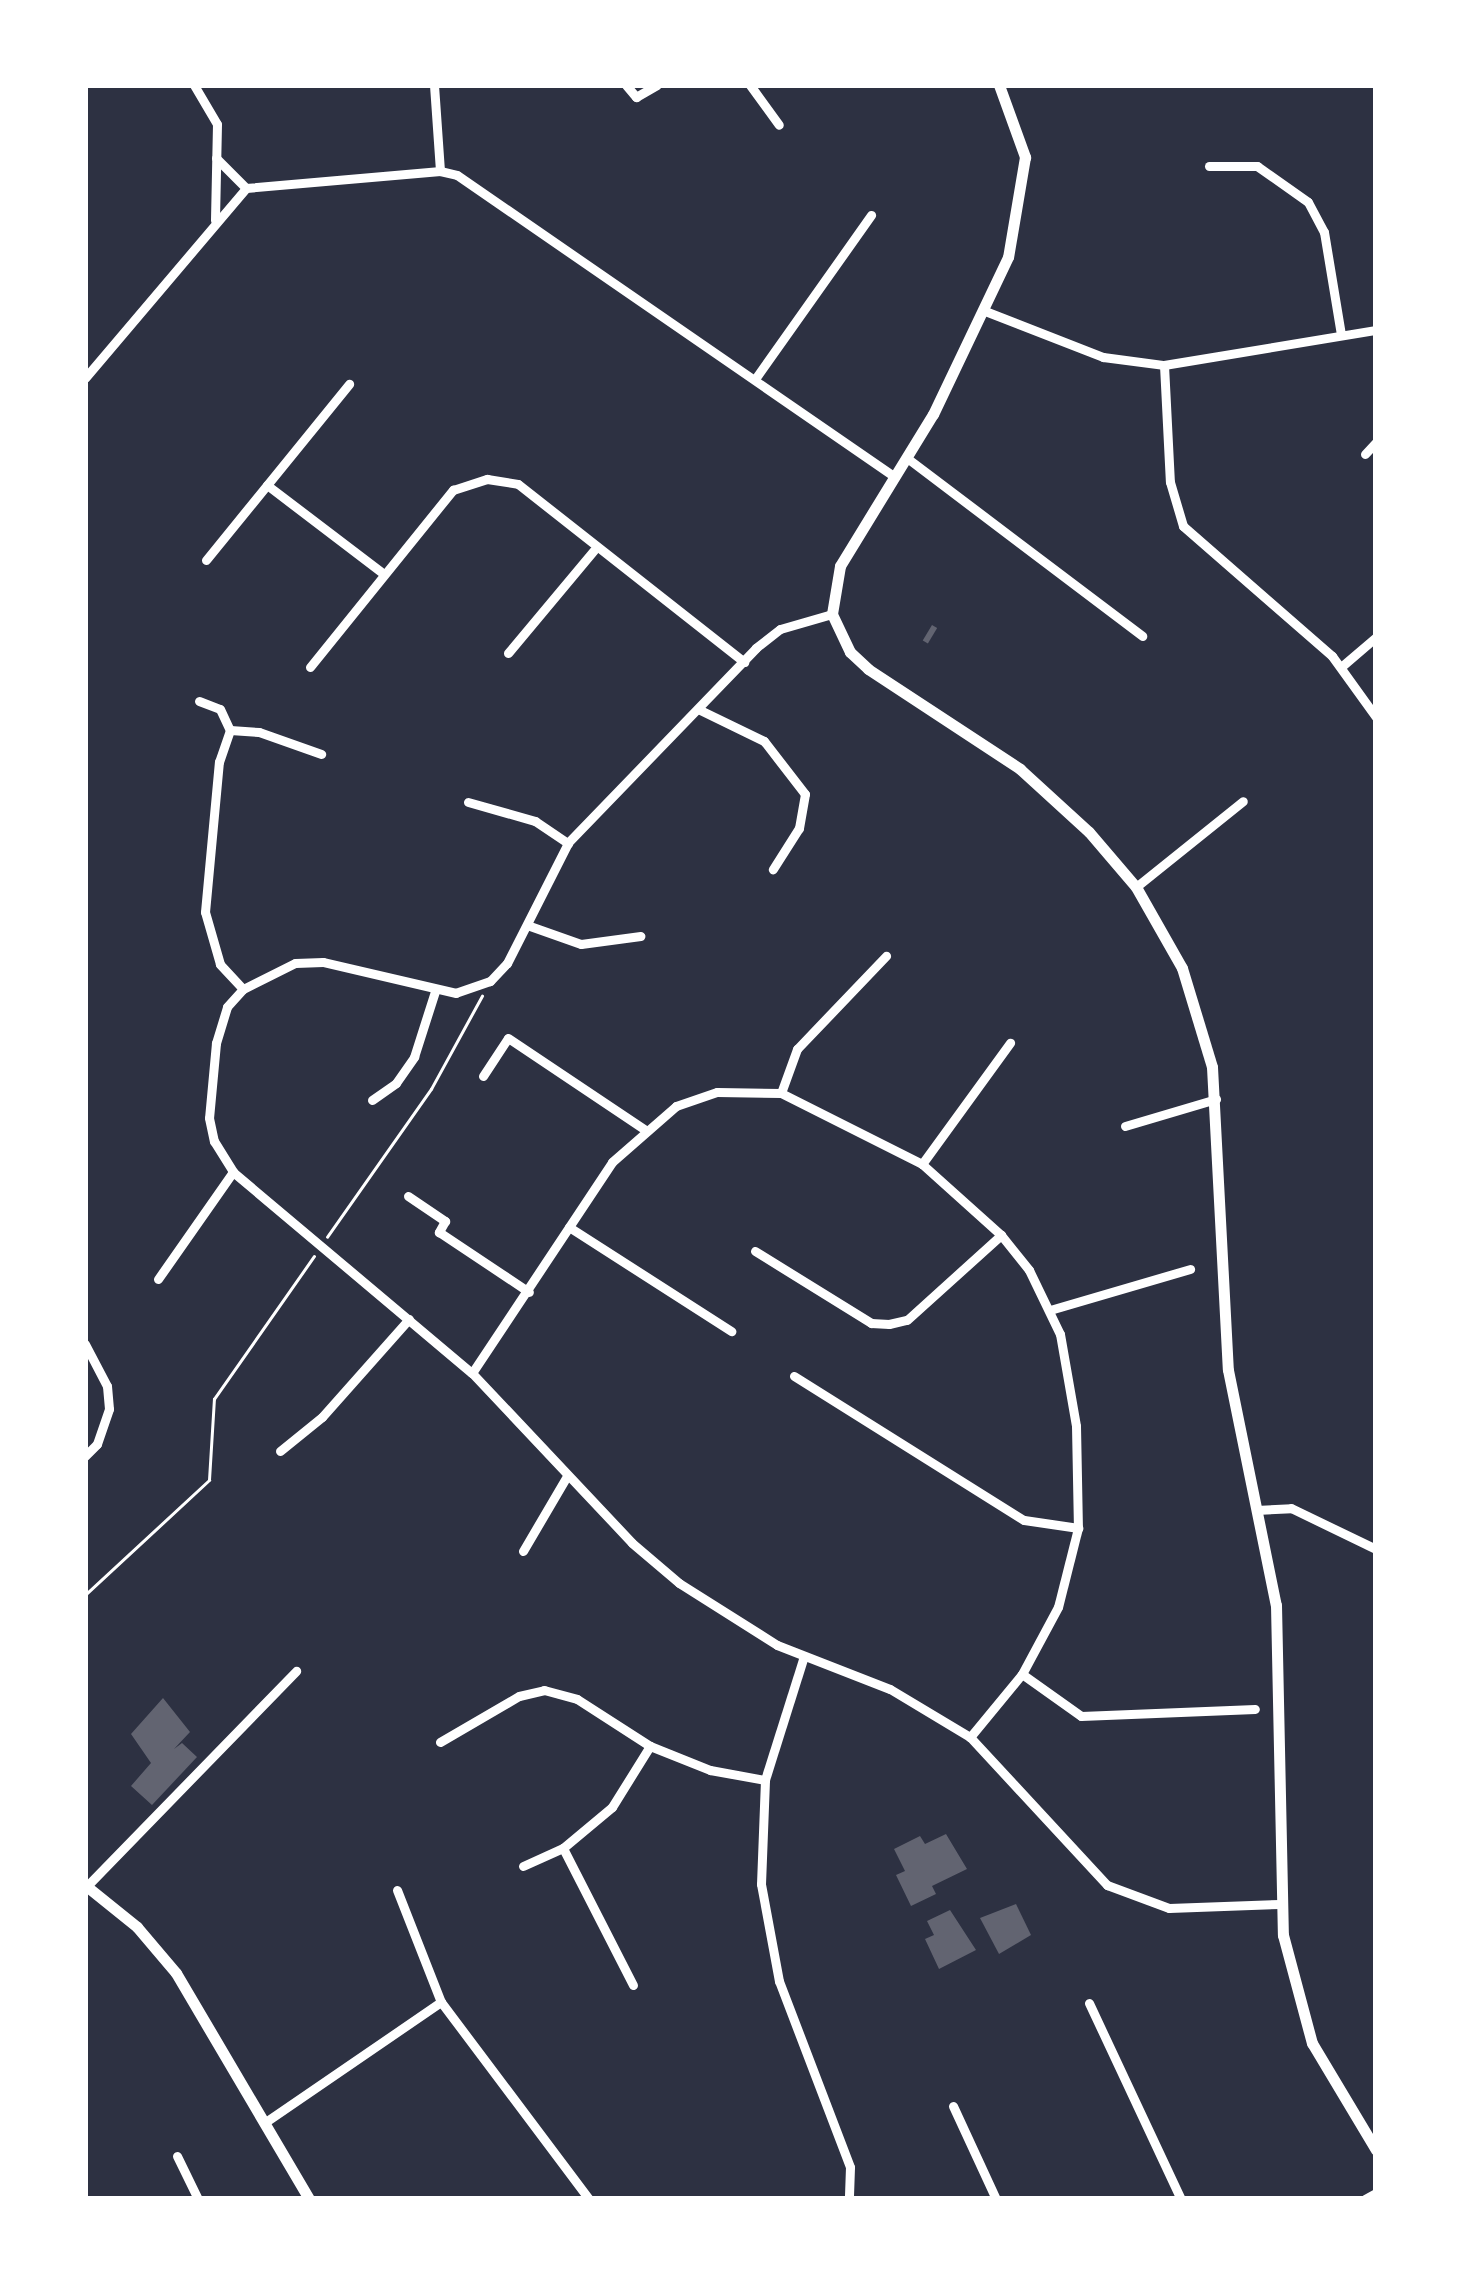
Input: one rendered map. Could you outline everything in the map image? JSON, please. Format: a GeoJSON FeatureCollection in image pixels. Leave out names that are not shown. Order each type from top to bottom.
{"type":"FeatureCollection","features":[{"type":"Feature","properties":{"kind":"street"},"geometry":{"type":"LineString","coordinates":[[194,85],[214,110],[215,220]]}},
{"type":"Feature","properties":{"kind":"street"},"geometry":{"type":"LineString","coordinates":[[434,85],[440,170]]}},
{"type":"Feature","properties":{"kind":"street"},"geometry":{"type":"LineString","coordinates":[[626,85],[636,97],[657,85]]}},
{"type":"Feature","properties":{"kind":"street"},"geometry":{"type":"LineString","coordinates":[[750,85],[779,125]]}},
{"type":"Feature","properties":{"kind":"street"},"geometry":{"type":"LineString","coordinates":[[999,85],[1025,157],[1023,197],[985,311],[907,458],[840,566],[832,614],[836,631],[868,669],[1020,769],[1136,887],[1182,968],[1216,1099],[1228,1370],[1280,1654],[1280,1904],[1288,1965],[1312,2044],[1376,2150]]}},
{"type":"Feature","properties":{"kind":"street"},"geometry":{"type":"LineString","coordinates":[[216,158],[246,188]]}},
{"type":"Feature","properties":{"kind":"street"},"geometry":{"type":"LineString","coordinates":[[1208,166],[1257,166],[1308,202],[1324,232],[1341,334]]}},
{"type":"Feature","properties":{"kind":"street"},"geometry":{"type":"LineString","coordinates":[[85,378],[246,188],[440,170],[456,175],[896,477]]}},
{"type":"Feature","properties":{"kind":"street"},"geometry":{"type":"LineString","coordinates":[[755,379],[871,214]]}},
{"type":"Feature","properties":{"kind":"street"},"geometry":{"type":"LineString","coordinates":[[985,311],[1103,356],[1164,364],[1376,330]]}},
{"type":"Feature","properties":{"kind":"street"},"geometry":{"type":"LineString","coordinates":[[1164,364],[1170,482],[1183,526],[1341,667],[1376,717]]}},
{"type":"Feature","properties":{"kind":"street"},"geometry":{"type":"LineString","coordinates":[[206,560],[349,384]]}},
{"type":"Feature","properties":{"kind":"street"},"geometry":{"type":"LineString","coordinates":[[1365,454],[1376,442]]}},
{"type":"Feature","properties":{"kind":"street"},"geometry":{"type":"LineString","coordinates":[[907,458],[1142,636]]}},
{"type":"Feature","properties":{"kind":"street"},"geometry":{"type":"LineString","coordinates":[[310,668],[381,572],[453,490],[487,479],[518,484],[594,550],[744,662]]}},
{"type":"Feature","properties":{"kind":"street"},"geometry":{"type":"LineString","coordinates":[[267,485],[381,572]]}},
{"type":"Feature","properties":{"kind":"street"},"geometry":{"type":"LineString","coordinates":[[508,653],[594,550]]}},
{"type":"Feature","properties":{"kind":"street"},"geometry":{"type":"LineString","coordinates":[[832,614],[780,629],[568,843],[527,925],[490,981],[456,993],[436,991],[323,962],[269,971],[243,989],[227,1006],[210,1086],[214,1140],[233,1172],[472,1373],[567,1476],[678,1583],[804,1656],[890,1689],[970,1737],[1106,1885],[1169,1908],[1280,1904]]}},
{"type":"Feature","properties":{"kind":"street"},"geometry":{"type":"LineString","coordinates":[[1341,667],[1376,637]]}},
{"type":"Feature","properties":{"kind":"street"},"geometry":{"type":"LineString","coordinates":[[199,701],[220,710],[230,730],[212,812],[205,912],[220,964],[243,989]]}},
{"type":"Feature","properties":{"kind":"street"},"geometry":{"type":"LineString","coordinates":[[698,709],[764,740],[805,794],[799,828],[773,869]]}},
{"type":"Feature","properties":{"kind":"street"},"geometry":{"type":"LineString","coordinates":[[230,730],[259,732],[321,754]]}},
{"type":"Feature","properties":{"kind":"street"},"geometry":{"type":"LineString","coordinates":[[1136,887],[1243,801]]}},
{"type":"Feature","properties":{"kind":"street"},"geometry":{"type":"LineString","coordinates":[[468,802],[535,822],[568,843]]}},
{"type":"Feature","properties":{"kind":"street"},"geometry":{"type":"LineString","coordinates":[[527,925],[580,944],[640,936]]}},
{"type":"Feature","properties":{"kind":"street"},"geometry":{"type":"LineString","coordinates":[[781,1093],[797,1048],[886,956]]}},
{"type":"Feature","properties":{"kind":"street"},"geometry":{"type":"LineString","coordinates":[[372,1100],[396,1083],[414,1057],[436,991]]}},
{"type":"Feature","properties":{"kind":"street"},"geometry":{"type":"LineString","coordinates":[[483,1076],[508,1038],[644,1129]]}},
{"type":"Feature","properties":{"kind":"street"},"geometry":{"type":"LineString","coordinates":[[922,1164],[1010,1043]]}},
{"type":"Feature","properties":{"kind":"street"},"geometry":{"type":"LineString","coordinates":[[472,1373],[530,1292],[612,1162],[644,1129],[676,1106],[717,1092],[781,1093],[922,1164],[1001,1235],[1050,1310],[1076,1426],[1078,1528],[1058,1606],[1022,1674],[970,1737]]}},
{"type":"Feature","properties":{"kind":"street"},"geometry":{"type":"LineString","coordinates":[[1125,1126],[1216,1099]]}},
{"type":"Feature","properties":{"kind":"street"},"geometry":{"type":"LineString","coordinates":[[158,1279],[233,1172]]}},
{"type":"Feature","properties":{"kind":"street"},"geometry":{"type":"LineString","coordinates":[[408,1196],[445,1221],[440,1232],[530,1292]]}},
{"type":"Feature","properties":{"kind":"street"},"geometry":{"type":"LineString","coordinates":[[569,1227],[731,1331]]}},
{"type":"Feature","properties":{"kind":"street"},"geometry":{"type":"LineString","coordinates":[[755,1251],[870,1323],[889,1324],[907,1320],[1001,1235]]}},
{"type":"Feature","properties":{"kind":"street"},"geometry":{"type":"LineString","coordinates":[[1050,1310],[1190,1269]]}},
{"type":"Feature","properties":{"kind":"street"},"geometry":{"type":"LineString","coordinates":[[280,1451],[322,1416],[409,1319]]}},
{"type":"Feature","properties":{"kind":"street"},"geometry":{"type":"LineString","coordinates":[[85,1344],[108,1386],[109,1409],[85,1456]]}},
{"type":"Feature","properties":{"kind":"street"},"geometry":{"type":"LineString","coordinates":[[794,1376],[1024,1520],[1078,1528]]}},
{"type":"Feature","properties":{"kind":"street"},"geometry":{"type":"LineString","coordinates":[[524,1551],[567,1476]]}},
{"type":"Feature","properties":{"kind":"street"},"geometry":{"type":"LineString","coordinates":[[1256,1510],[1291,1508],[1376,1549]]}},
{"type":"Feature","properties":{"kind":"street"},"geometry":{"type":"LineString","coordinates":[[804,1656],[765,1780],[759,1830],[765,1926],[779,1981],[838,2125],[850,2167],[850,2199]]}},
{"type":"Feature","properties":{"kind":"street"},"geometry":{"type":"LineString","coordinates":[[296,1671],[86,1886],[137,1927],[176,1972],[267,2121],[308,2199]]}},
{"type":"Feature","properties":{"kind":"street"},"geometry":{"type":"LineString","coordinates":[[1022,1674],[1081,1716],[1255,1709]]}},
{"type":"Feature","properties":{"kind":"street"},"geometry":{"type":"LineString","coordinates":[[440,1742],[519,1696],[544,1690],[576,1699],[650,1746],[710,1770],[765,1780]]}},
{"type":"Feature","properties":{"kind":"street"},"geometry":{"type":"LineString","coordinates":[[524,1866],[563,1848],[612,1806],[650,1746]]}},
{"type":"Feature","properties":{"kind":"street"},"geometry":{"type":"LineString","coordinates":[[563,1848],[633,1985]]}},
{"type":"Feature","properties":{"kind":"street"},"geometry":{"type":"LineString","coordinates":[[398,1890],[441,2002],[589,2199]]}},
{"type":"Feature","properties":{"kind":"street"},"geometry":{"type":"LineString","coordinates":[[267,2121],[441,2002]]}},
{"type":"Feature","properties":{"kind":"street"},"geometry":{"type":"LineString","coordinates":[[1090,2003],[1181,2199]]}},
{"type":"Feature","properties":{"kind":"street"},"geometry":{"type":"LineString","coordinates":[[952,2106],[996,2199]]}},
{"type":"Feature","properties":{"kind":"street"},"geometry":{"type":"LineString","coordinates":[[177,2156],[198,2199]]}},
{"type":"Feature","properties":{"kind":"street"},"geometry":{"type":"LineString","coordinates":[[1365,2199],[1376,2193]]}},
{"type":"Feature","properties":{"kind":"path"},"geometry":{"type":"LineString","coordinates":[[85,1595],[210,1480],[214,1400],[431,1089],[490,981]]}},
{"type":"Feature","properties":{"kind":"building"},"geometry":{"type":"Polygon","coordinates":[[[932,625],[937,628],[928,644],[923,640],[932,625]]]}},
{"type":"Feature","properties":{"kind":"building"},"geometry":{"type":"Polygon","coordinates":[[[163,1698],[190,1732],[174,1749],[182,1743],[197,1757],[152,1805],[131,1786],[151,1763],[131,1734],[163,1698]]]}},
{"type":"Feature","properties":{"kind":"building"},"geometry":{"type":"Polygon","coordinates":[[[946,1834],[967,1869],[932,1886],[936,1894],[911,1906],[896,1875],[905,1871],[894,1849],[920,1836],[925,1844],[946,1834]]]}},
{"type":"Feature","properties":{"kind":"building"},"geometry":{"type":"Polygon","coordinates":[[[1016,1904],[1031,1935],[999,1954],[980,1918],[1016,1904]]]}},
{"type":"Feature","properties":{"kind":"building"},"geometry":{"type":"Polygon","coordinates":[[[950,1910],[976,1950],[939,1969],[925,1939],[934,1935],[927,1921],[950,1910]]]}}]}
